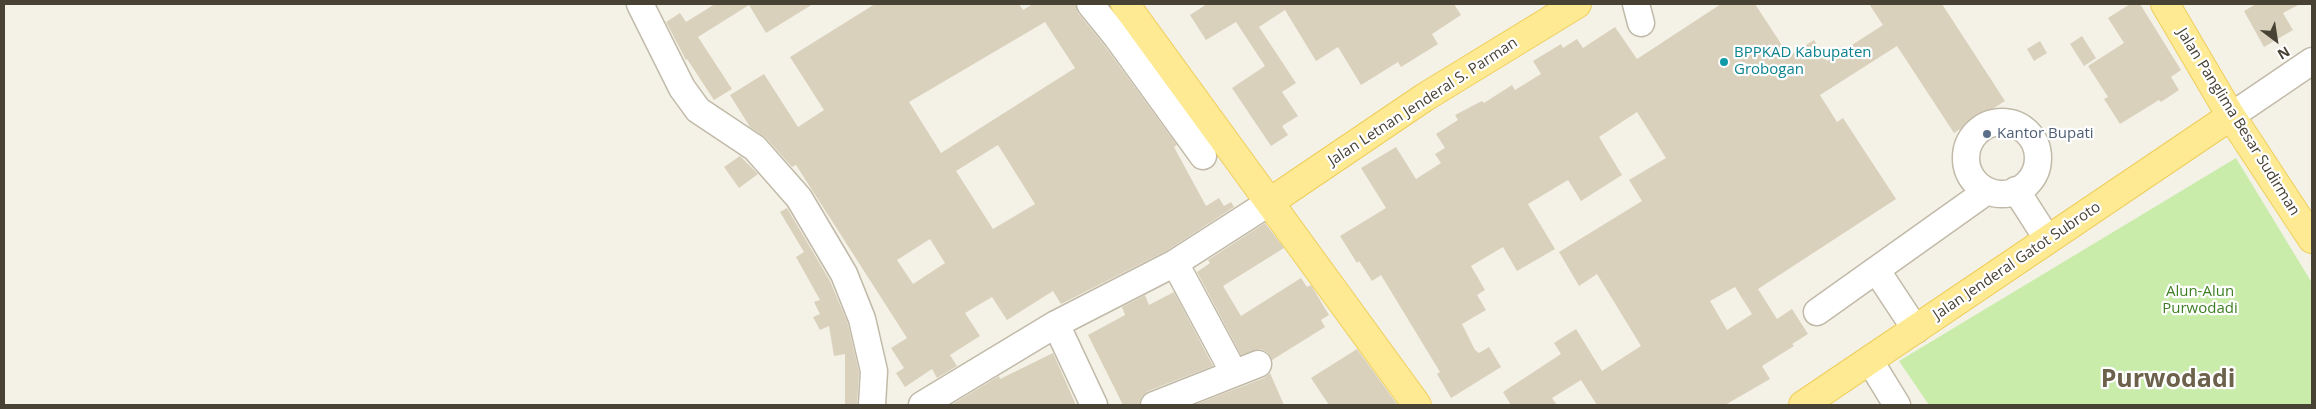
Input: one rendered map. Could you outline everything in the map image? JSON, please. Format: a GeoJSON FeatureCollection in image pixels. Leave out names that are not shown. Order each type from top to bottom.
{"type":"FeatureCollection","features":[{"type":"Feature","properties":{"kind":"main road"},"geometry":{"type":"LineString","coordinates":[[1125,4],[1417,405]]}},
{"type":"Feature","properties":{"kind":"main road","name":"Jalan Letnan Jenderal S. Parman"},"geometry":{"type":"LineString","coordinates":[[1270,202],[1425,97],[1577,4]]}},
{"type":"Feature","properties":{"kind":"main road","name":"Jalan Panglima Besar Sudirman"},"geometry":{"type":"LineString","coordinates":[[2165,4],[2231,116],[2312,239]]}},
{"type":"Feature","properties":{"kind":"main road"},"geometry":{"type":"LineString","coordinates":[[2180,4],[2183,37]]}},
{"type":"Feature","properties":{"kind":"main road","name":"Jalan Jenderal Gatot Subroto"},"geometry":{"type":"LineString","coordinates":[[1803,405],[2231,116]]}},
{"type":"Feature","properties":{"kind":"street"},"geometry":{"type":"LineString","coordinates":[[640,4],[682,88],[698,110],[755,148],[799,198],[844,274],[862,318],[874,371],[872,405]]}},
{"type":"Feature","properties":{"kind":"street"},"geometry":{"type":"LineString","coordinates":[[1090,4],[1116,36],[1203,156]]}},
{"type":"Feature","properties":{"kind":"street"},"geometry":{"type":"LineString","coordinates":[[2231,116],[2312,61]]}},
{"type":"Feature","properties":{"kind":"street"},"geometry":{"type":"LineString","coordinates":[[2000,123],[2021,128],[2030,136],[2036,146],[2038,158],[2036,170],[2030,180],[2016,190],[1999,194],[1987,192],[1971,178],[1966,163],[1968,147],[1980,130],[2000,123]]}},
{"type":"Feature","properties":{"kind":"street"},"geometry":{"type":"LineString","coordinates":[[2016,190],[2048,240]]}},
{"type":"Feature","properties":{"kind":"street"},"geometry":{"type":"LineString","coordinates":[[1817,312],[1987,192]]}},
{"type":"Feature","properties":{"kind":"street"},"geometry":{"type":"LineString","coordinates":[[922,405],[1056,324],[1175,263],[1270,202]]}},
{"type":"Feature","properties":{"kind":"street"},"geometry":{"type":"LineString","coordinates":[[1175,263],[1234,373]]}},
{"type":"Feature","properties":{"kind":"street"},"geometry":{"type":"LineString","coordinates":[[1877,271],[1916,330]]}},
{"type":"Feature","properties":{"kind":"street"},"geometry":{"type":"LineString","coordinates":[[1056,324],[1094,405]]}},
{"type":"Feature","properties":{"kind":"street"},"geometry":{"type":"LineString","coordinates":[[1870,361],[1897,405]]}},
{"type":"Feature","properties":{"kind":"street"},"geometry":{"type":"LineString","coordinates":[[1154,405],[1258,364]]}},
{"type":"Feature","properties":{"kind":"green space","name":"Alun-Alun Purwodadi"},"geometry":{"type":"Polygon","coordinates":[[[2236,158],[2312,283],[2312,405],[1929,405],[1899,361],[2236,158]]]}},
{"type":"Feature","properties":{"kind":"building"},"geometry":{"type":"Polygon","coordinates":[[[715,4],[813,4],[766,33],[749,5],[698,37],[732,89],[714,100],[686,60],[666,22],[680,13],[686,22],[715,4]]]}},
{"type":"Feature","properties":{"kind":"building"},"geometry":{"type":"Polygon","coordinates":[[[875,4],[1019,4],[1023,10],[1033,4],[1075,4],[1078,13],[1104,45],[1177,145],[1174,147],[1206,206],[1219,198],[1224,206],[1231,202],[1234,207],[1168,250],[1061,304],[1053,291],[1007,320],[992,297],[965,313],[980,336],[950,355],[957,366],[937,378],[932,369],[905,387],[896,373],[904,368],[891,348],[907,338],[796,165],[792,167],[766,138],[750,127],[730,95],[764,74],[798,127],[824,110],[790,57],[875,4]],[[1045,22],[909,102],[941,153],[1075,68],[1045,22]],[[998,145],[956,171],[993,229],[1035,204],[998,145]],[[930,239],[897,260],[913,284],[945,263],[930,239]]]}},
{"type":"Feature","properties":{"kind":"building"},"geometry":{"type":"Polygon","coordinates":[[[1207,4],[1454,4],[1461,15],[1432,34],[1438,44],[1401,67],[1398,62],[1361,85],[1338,47],[1316,61],[1285,10],[1259,27],[1296,83],[1282,92],[1298,116],[1282,126],[1288,135],[1271,146],[1232,88],[1265,66],[1236,22],[1206,40],[1190,15],[1207,4]]]}},
{"type":"Feature","properties":{"kind":"building"},"geometry":{"type":"Polygon","coordinates":[[[1721,4],[1755,4],[1789,56],[1814,40],[1827,61],[1883,25],[1869,4],[1942,4],[2005,101],[1954,133],[1897,46],[1820,95],[1837,122],[1843,118],[1896,199],[1758,289],[1777,319],[1792,309],[1808,334],[1792,344],[1794,346],[1762,366],[1770,379],[1725,405],[1597,405],[1581,380],[1552,398],[1557,405],[1511,405],[1503,392],[1561,354],[1554,343],[1576,329],[1602,371],[1641,346],[1597,274],[1579,286],[1559,252],[1642,201],[1629,180],[1666,158],[1637,112],[1599,137],[1622,175],[1581,201],[1568,180],[1528,204],[1555,249],[1517,271],[1503,247],[1471,266],[1485,290],[1477,295],[1486,310],[1462,324],[1475,350],[1479,353],[1489,347],[1501,367],[1451,398],[1437,374],[1440,372],[1381,275],[1372,281],[1359,261],[1357,263],[1340,236],[1386,208],[1361,168],[1396,147],[1416,179],[1441,163],[1435,154],[1445,148],[1436,134],[1458,120],[1455,115],[1482,101],[1484,103],[1512,85],[1515,90],[1541,74],[1533,61],[1561,44],[1563,48],[1577,39],[1583,48],[1615,27],[1637,59],[1721,4]],[[1735,287],[1710,301],[1727,330],[1752,314],[1735,287]]]}},
{"type":"Feature","properties":{"kind":"building"},"geometry":{"type":"Polygon","coordinates":[[[2130,4],[2140,4],[2181,70],[2171,77],[2179,90],[2120,124],[2104,99],[2108,97],[2088,66],[2124,43],[2108,18],[2130,4]]]}},
{"type":"Feature","properties":{"kind":"building"},"geometry":{"type":"Polygon","coordinates":[[[2256,4],[2300,4],[2283,13],[2293,30],[2264,47],[2244,11],[2256,4]]]}},
{"type":"Feature","properties":{"kind":"building"},"geometry":{"type":"Polygon","coordinates":[[[2082,36],[2096,58],[2084,66],[2070,44],[2082,36]]]}},
{"type":"Feature","properties":{"kind":"building"},"geometry":{"type":"Polygon","coordinates":[[[2040,41],[2047,53],[2034,61],[2027,49],[2040,41]]]}},
{"type":"Feature","properties":{"kind":"building"},"geometry":{"type":"Polygon","coordinates":[[[740,156],[758,174],[739,188],[724,167],[740,156]]]}},
{"type":"Feature","properties":{"kind":"building"},"geometry":{"type":"Polygon","coordinates":[[[787,208],[830,281],[848,324],[859,372],[857,405],[845,405],[845,354],[834,356],[829,326],[820,330],[813,317],[820,314],[814,302],[820,300],[796,257],[804,252],[780,212],[787,208]]]}},
{"type":"Feature","properties":{"kind":"building"},"geometry":{"type":"Polygon","coordinates":[[[1265,223],[1284,248],[1223,286],[1241,316],[1301,278],[1307,287],[1311,285],[1329,315],[1321,320],[1325,327],[1272,360],[1268,353],[1261,349],[1241,355],[1197,272],[1210,263],[1208,260],[1265,223]]]}},
{"type":"Feature","properties":{"kind":"building"},"geometry":{"type":"Polygon","coordinates":[[[1174,292],[1213,366],[1148,391],[1142,396],[1139,405],[1123,405],[1088,335],[1125,315],[1122,307],[1145,295],[1149,305],[1174,292]]]}},
{"type":"Feature","properties":{"kind":"building"},"geometry":{"type":"Polygon","coordinates":[[[1357,349],[1398,405],[1329,405],[1311,378],[1357,349]]]}},
{"type":"Feature","properties":{"kind":"building"},"geometry":{"type":"Polygon","coordinates":[[[1053,353],[1076,405],[951,405],[999,376],[1000,379],[1053,353]]]}},
{"type":"Feature","properties":{"kind":"building"},"geometry":{"type":"Polygon","coordinates":[[[1270,373],[1284,405],[1194,405],[1264,378],[1270,373]]]}},
{"type":"Feature","properties":{"kind":"place","name":"BPPKAD Kabupaten Grobogan"},"geometry":{"type":"Point","coordinates":[1724,62]}},
{"type":"Feature","properties":{"kind":"place","name":"Kantor Bupati"},"geometry":{"type":"Point","coordinates":[1987,134]}},
{"type":"Feature","properties":{"kind":"district","name":"Purwodadi"},"geometry":{"type":"Point","coordinates":[2168,380]}}]}
